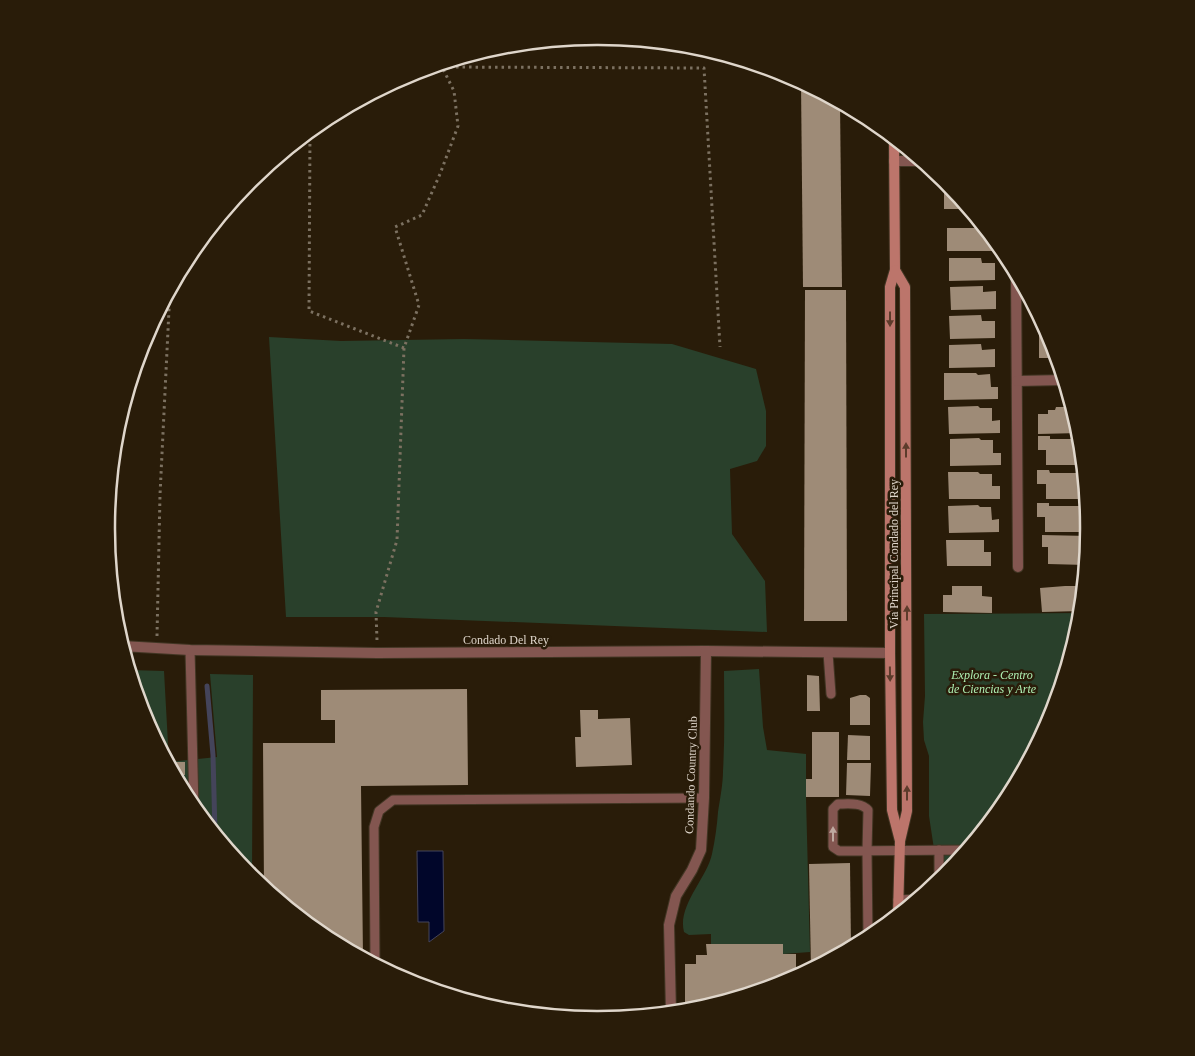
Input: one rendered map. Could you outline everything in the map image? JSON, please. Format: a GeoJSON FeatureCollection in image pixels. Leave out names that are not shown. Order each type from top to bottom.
{"type":"FeatureCollection","features":[{"type":"Feature","properties":{"kind":"street","name":"Vía Principal Condado del Rey"},"geometry":{"type":"LineString","coordinates":[[894,147],[895,270],[890,287],[890,653],[892,810],[900,846]]}},
{"type":"Feature","properties":{"kind":"street"},"geometry":{"type":"LineString","coordinates":[[894,161],[911,161]]}},
{"type":"Feature","properties":{"kind":"street","name":"Vía Principal Condado del Rey"},"geometry":{"type":"LineString","coordinates":[[895,270],[905,287],[907,640],[907,811],[900,846],[898,906]]}},
{"type":"Feature","properties":{"kind":"street"},"geometry":{"type":"LineString","coordinates":[[1016,286],[1018,567]]}},
{"type":"Feature","properties":{"kind":"street"},"geometry":{"type":"LineString","coordinates":[[1017,381],[1057,380]]}},
{"type":"Feature","properties":{"kind":"street"},"geometry":{"type":"LineString","coordinates":[[890,653],[897,651],[907,640]]}},
{"type":"Feature","properties":{"kind":"street","name":"Condado Del Rey"},"geometry":{"type":"LineString","coordinates":[[130,646],[190,650],[377,653],[706,651],[890,653]]}},
{"type":"Feature","properties":{"kind":"street","name":"Condando Country Club"},"geometry":{"type":"LineString","coordinates":[[671,1005],[670,924],[676,896],[692,870],[701,850],[704,798],[706,651]]}},
{"type":"Feature","properties":{"kind":"street"},"geometry":{"type":"LineString","coordinates":[[890,653],[899,658],[907,669]]}},
{"type":"Feature","properties":{"kind":"lane"},"geometry":{"type":"LineString","coordinates":[[190,650],[194,792]]}},
{"type":"Feature","properties":{"kind":"lane"},"geometry":{"type":"LineString","coordinates":[[828,653],[830,694]]}},
{"type":"Feature","properties":{"kind":"lane"},"geometry":{"type":"LineString","coordinates":[[375,956],[374,826],[380,811],[393,800],[704,798]]}},
{"type":"Feature","properties":{"kind":"lane"},"geometry":{"type":"LineString","coordinates":[[868,929],[867,851],[868,810],[865,806],[859,804],[835,805],[833,809],[833,847],[839,851],[867,851],[900,846],[957,850]]}},
{"type":"Feature","properties":{"kind":"lane"},"geometry":{"type":"LineString","coordinates":[[939,850],[939,870]]}},
{"type":"Feature","properties":{"kind":"lane"},"geometry":{"type":"LineString","coordinates":[[898,900],[906,900]]}},
{"type":"Feature","properties":{"kind":"path"},"geometry":{"type":"LineString","coordinates":[[454,67],[704,68],[720,347]]}},
{"type":"Feature","properties":{"kind":"path"},"geometry":{"type":"LineString","coordinates":[[377,653],[376,612],[397,540],[404,348],[420,305],[395,227],[422,215],[458,126],[454,91],[444,70]]}},
{"type":"Feature","properties":{"kind":"path"},"geometry":{"type":"LineString","coordinates":[[310,140],[309,311],[404,348]]}},
{"type":"Feature","properties":{"kind":"path"},"geometry":{"type":"LineString","coordinates":[[156,648],[160,495],[169,304]]}},
{"type":"Feature","properties":{"kind":"green space"},"geometry":{"type":"Polygon","coordinates":[[[269,337],[341,341],[464,339],[672,344],[756,369],[766,411],[766,446],[757,461],[730,469],[732,534],[765,581],[767,632],[384,617],[286,617],[269,337]]]}},
{"type":"Feature","properties":{"kind":"green space","name":"Explora - Centro de Ciencias y Arte"},"geometry":{"type":"Polygon","coordinates":[[[1072,613],[1055,683],[1031,742],[1016,770],[981,822],[935,874],[934,849],[929,816],[929,756],[924,740],[923,722],[925,696],[924,614],[1072,613]]]}},
{"type":"Feature","properties":{"kind":"green space"},"geometry":{"type":"Polygon","coordinates":[[[759,669],[763,727],[767,750],[806,754],[810,952],[783,954],[783,944],[711,944],[711,934],[689,935],[684,932],[683,922],[688,902],[705,873],[712,854],[715,838],[723,776],[724,671],[759,669]]]}},
{"type":"Feature","properties":{"kind":"green space"},"geometry":{"type":"Polygon","coordinates":[[[136,670],[164,671],[168,750],[151,713],[136,670]]]}},
{"type":"Feature","properties":{"kind":"green space"},"geometry":{"type":"Polygon","coordinates":[[[210,674],[253,675],[252,866],[214,822],[175,761],[217,757],[210,674]]]}},
{"type":"Feature","properties":{"kind":"water"},"geometry":{"type":"Polygon","coordinates":[[[417,851],[443,851],[444,931],[429,942],[429,922],[418,922],[417,851]]]}},
{"type":"Feature","properties":{"kind":"building"},"geometry":{"type":"Polygon","coordinates":[[[801,91],[840,111],[842,287],[803,287],[801,91]]]}},
{"type":"Feature","properties":{"kind":"building"},"geometry":{"type":"Polygon","coordinates":[[[944,191],[960,209],[944,209],[944,191]]]}},
{"type":"Feature","properties":{"kind":"building"},"geometry":{"type":"Polygon","coordinates":[[[947,228],[976,228],[993,251],[947,251],[947,228]]]}},
{"type":"Feature","properties":{"kind":"building"},"geometry":{"type":"Polygon","coordinates":[[[949,258],[981,258],[982,263],[995,263],[995,280],[949,281],[949,258]]]}},
{"type":"Feature","properties":{"kind":"building"},"geometry":{"type":"Polygon","coordinates":[[[983,286],[983,292],[996,291],[996,309],[951,310],[950,287],[983,286]]]}},
{"type":"Feature","properties":{"kind":"building"},"geometry":{"type":"Polygon","coordinates":[[[805,290],[846,290],[847,621],[804,621],[805,290]]]}},
{"type":"Feature","properties":{"kind":"building"},"geometry":{"type":"Polygon","coordinates":[[[981,315],[982,321],[995,321],[995,338],[950,339],[949,316],[981,315]]]}},
{"type":"Feature","properties":{"kind":"building"},"geometry":{"type":"Polygon","coordinates":[[[1039,334],[1040,334],[1050,358],[1039,358],[1039,334]]]}},
{"type":"Feature","properties":{"kind":"building"},"geometry":{"type":"Polygon","coordinates":[[[981,344],[982,350],[995,349],[995,367],[949,368],[949,345],[981,344]]]}},
{"type":"Feature","properties":{"kind":"building"},"geometry":{"type":"Polygon","coordinates":[[[944,373],[990,374],[991,387],[998,387],[998,399],[944,400],[944,373]]]}},
{"type":"Feature","properties":{"kind":"building"},"geometry":{"type":"Polygon","coordinates":[[[978,406],[980,408],[992,408],[992,421],[1000,420],[1000,433],[949,434],[948,407],[978,406]]]}},
{"type":"Feature","properties":{"kind":"building"},"geometry":{"type":"Polygon","coordinates":[[[1056,407],[1065,407],[1071,433],[1038,434],[1038,414],[1048,414],[1048,410],[1055,410],[1056,407]]]}},
{"type":"Feature","properties":{"kind":"building"},"geometry":{"type":"Polygon","coordinates":[[[1038,436],[1050,436],[1050,439],[1072,439],[1076,465],[1046,465],[1046,450],[1038,450],[1038,436]]]}},
{"type":"Feature","properties":{"kind":"building"},"geometry":{"type":"Polygon","coordinates":[[[979,438],[981,440],[993,440],[993,453],[1001,453],[1001,465],[950,466],[950,439],[979,438]]]}},
{"type":"Feature","properties":{"kind":"building"},"geometry":{"type":"Polygon","coordinates":[[[1037,470],[1049,470],[1050,473],[1077,473],[1079,499],[1046,499],[1046,484],[1037,484],[1037,470]]]}},
{"type":"Feature","properties":{"kind":"building"},"geometry":{"type":"Polygon","coordinates":[[[948,472],[992,474],[992,486],[1000,486],[1000,499],[949,499],[948,472]]]}},
{"type":"Feature","properties":{"kind":"building"},"geometry":{"type":"Polygon","coordinates":[[[1037,503],[1049,503],[1049,506],[1079,506],[1080,532],[1045,532],[1045,517],[1037,517],[1037,503]]]}},
{"type":"Feature","properties":{"kind":"building"},"geometry":{"type":"Polygon","coordinates":[[[978,505],[980,507],[991,507],[992,520],[999,519],[999,532],[949,533],[948,506],[978,505]]]}},
{"type":"Feature","properties":{"kind":"building"},"geometry":{"type":"Polygon","coordinates":[[[1042,535],[1080,536],[1079,565],[1048,564],[1048,547],[1042,547],[1042,535]]]}},
{"type":"Feature","properties":{"kind":"building"},"geometry":{"type":"Polygon","coordinates":[[[946,540],[984,540],[984,552],[991,552],[991,566],[947,566],[946,540]]]}},
{"type":"Feature","properties":{"kind":"building"},"geometry":{"type":"Polygon","coordinates":[[[952,586],[982,586],[982,596],[992,597],[992,613],[943,612],[943,595],[952,595],[952,586]]]}},
{"type":"Feature","properties":{"kind":"building"},"geometry":{"type":"Polygon","coordinates":[[[1076,586],[1073,611],[1042,612],[1040,588],[1076,586]]]}},
{"type":"Feature","properties":{"kind":"building"},"geometry":{"type":"Polygon","coordinates":[[[807,675],[819,676],[820,711],[807,711],[807,675]]]}},
{"type":"Feature","properties":{"kind":"building"},"geometry":{"type":"Polygon","coordinates":[[[467,689],[468,785],[361,786],[363,950],[329,930],[303,911],[264,877],[263,743],[335,743],[335,720],[321,720],[321,690],[467,689]]]}},
{"type":"Feature","properties":{"kind":"building"},"geometry":{"type":"Polygon","coordinates":[[[866,695],[870,698],[870,725],[850,725],[850,698],[866,695]]]}},
{"type":"Feature","properties":{"kind":"building"},"geometry":{"type":"Polygon","coordinates":[[[580,710],[598,710],[598,719],[630,718],[632,765],[576,767],[575,737],[581,737],[580,710]]]}},
{"type":"Feature","properties":{"kind":"building"},"geometry":{"type":"Polygon","coordinates":[[[812,732],[839,732],[839,797],[806,797],[806,779],[812,779],[812,732]]]}},
{"type":"Feature","properties":{"kind":"building"},"geometry":{"type":"Polygon","coordinates":[[[848,735],[870,736],[870,760],[847,760],[848,735]]]}},
{"type":"Feature","properties":{"kind":"building"},"geometry":{"type":"Polygon","coordinates":[[[176,762],[185,762],[185,775],[183,775],[176,762]]]}},
{"type":"Feature","properties":{"kind":"building"},"geometry":{"type":"Polygon","coordinates":[[[847,763],[871,763],[870,796],[846,795],[847,763]]]}},
{"type":"Feature","properties":{"kind":"building"},"geometry":{"type":"Polygon","coordinates":[[[850,863],[851,939],[811,961],[809,864],[850,863]]]}},
{"type":"Feature","properties":{"kind":"building"},"geometry":{"type":"Polygon","coordinates":[[[706,944],[783,944],[783,954],[796,954],[796,968],[723,995],[685,1003],[685,964],[696,964],[696,955],[707,955],[706,944]]]}},
{"type":"Feature","properties":{"kind":"waterway"},"geometry":{"type":"LineString","coordinates":[[207,686],[213,755],[215,823]]}}]}
